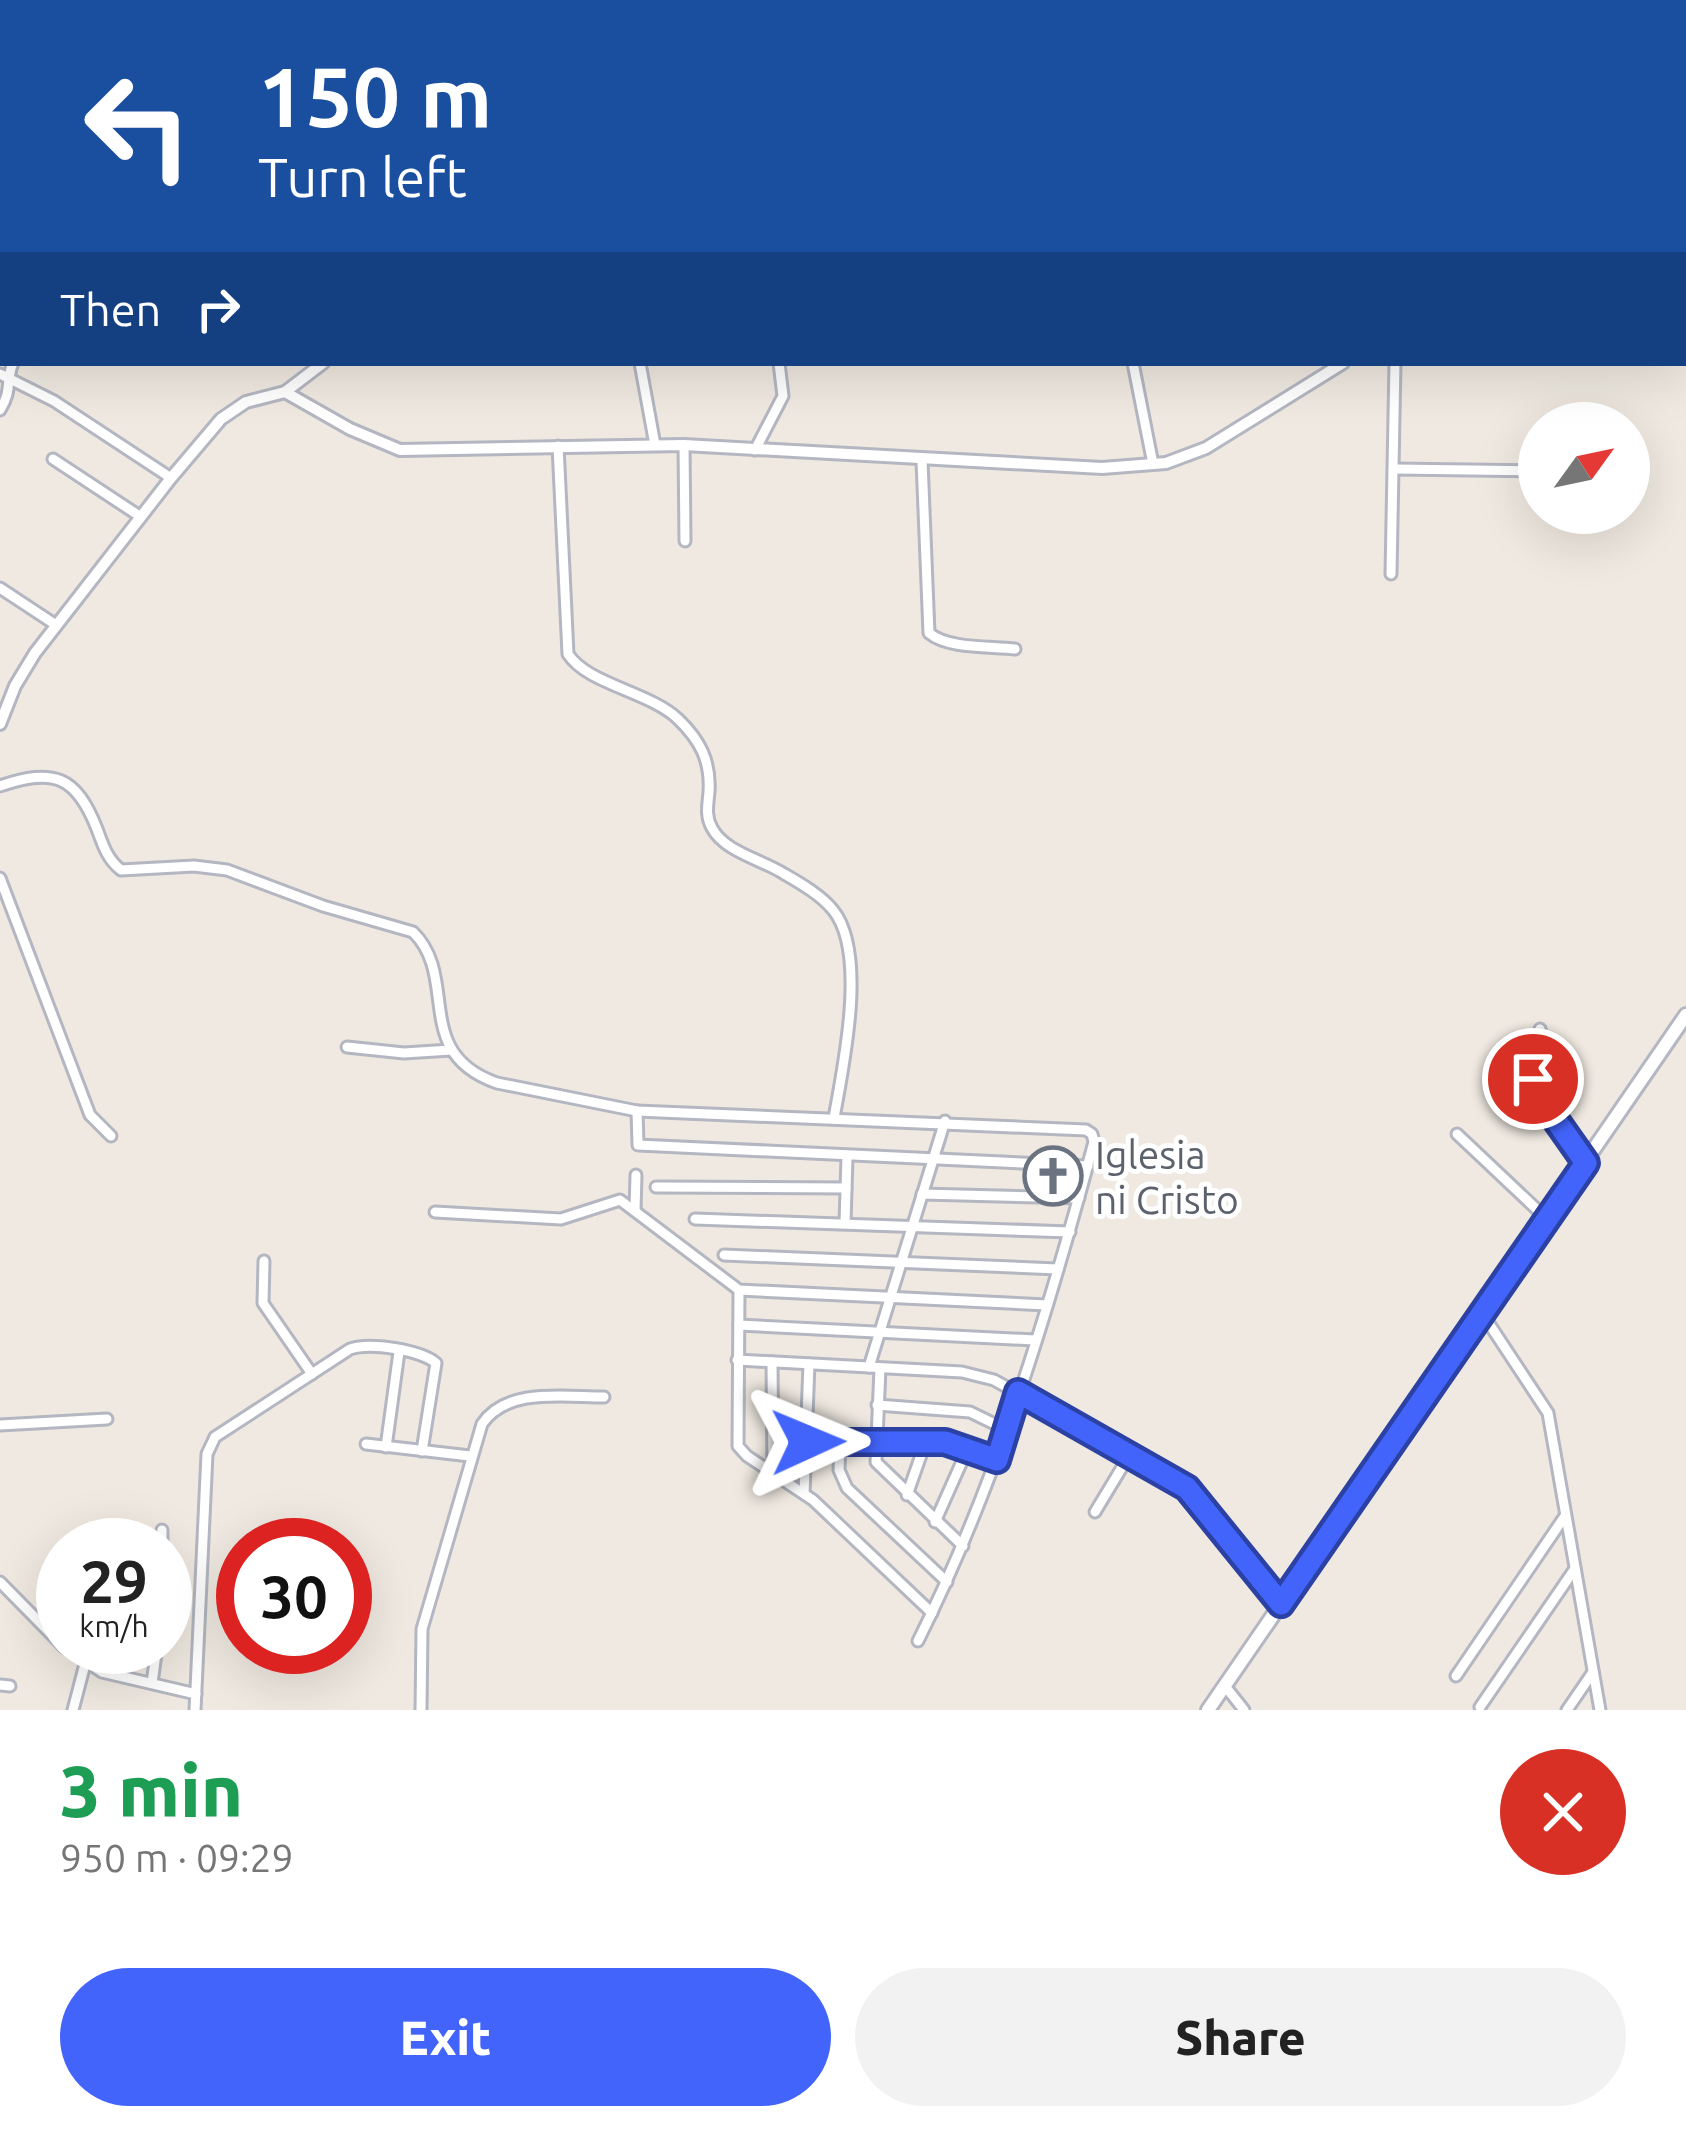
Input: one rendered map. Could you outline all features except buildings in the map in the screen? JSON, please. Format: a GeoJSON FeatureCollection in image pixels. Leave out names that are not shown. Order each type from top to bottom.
{"type":"FeatureCollection","features":[{"type":"Feature","properties":{"kind":"main road"},"geometry":{"type":"LineString","coordinates":[[1208,1710],[1686,1015]]}},
{"type":"Feature","properties":{"kind":"street"},"geometry":{"type":"LineString","coordinates":[[0,724],[27,666],[171,478],[233,409],[285,392],[319,366]]}},
{"type":"Feature","properties":{"kind":"street"},"geometry":{"type":"LineString","coordinates":[[641,366],[656,445]]}},
{"type":"Feature","properties":{"kind":"street"},"geometry":{"type":"LineString","coordinates":[[755,450],[783,396],[779,366]]}},
{"type":"Feature","properties":{"kind":"street"},"geometry":{"type":"LineString","coordinates":[[1134,366],[1153,464]]}},
{"type":"Feature","properties":{"kind":"street"},"geometry":{"type":"LineString","coordinates":[[285,392],[350,430],[400,450],[684,445],[1102,468],[1184,458],[1337,366]]}},
{"type":"Feature","properties":{"kind":"street"},"geometry":{"type":"LineString","coordinates":[[1391,574],[1395,366]]}},
{"type":"Feature","properties":{"kind":"street"},"geometry":{"type":"LineString","coordinates":[[0,410],[10,393],[4,376]]}},
{"type":"Feature","properties":{"kind":"street"},"geometry":{"type":"LineString","coordinates":[[4,376],[54,401],[171,478]]}},
{"type":"Feature","properties":{"kind":"street"},"geometry":{"type":"LineString","coordinates":[[684,445],[685,541]]}},
{"type":"Feature","properties":{"kind":"street"},"geometry":{"type":"LineString","coordinates":[[557,446],[568,654],[588,671],[674,714],[707,757],[706,807],[715,833],[816,895],[841,924],[849,1007],[834,1118]]}},
{"type":"Feature","properties":{"kind":"street"},"geometry":{"type":"LineString","coordinates":[[53,459],[141,517]]}},
{"type":"Feature","properties":{"kind":"street"},"geometry":{"type":"LineString","coordinates":[[922,460],[929,633],[934,640],[1015,649]]}},
{"type":"Feature","properties":{"kind":"street"},"geometry":{"type":"LineString","coordinates":[[1394,470],[1518,471]]}},
{"type":"Feature","properties":{"kind":"street"},"geometry":{"type":"LineString","coordinates":[[0,588],[56,626]]}},
{"type":"Feature","properties":{"kind":"street"},"geometry":{"type":"LineString","coordinates":[[0,786],[44,775],[65,782],[85,804],[109,858],[121,870],[194,866],[227,870],[323,906],[413,932],[427,954],[451,1050],[476,1074],[497,1083],[637,1111],[945,1121],[1089,1131],[1094,1142],[1070,1232],[997,1460],[918,1641]]}},
{"type":"Feature","properties":{"kind":"street"},"geometry":{"type":"LineString","coordinates":[[0,878],[90,1114],[111,1136]]}},
{"type":"Feature","properties":{"kind":"street"},"geometry":{"type":"LineString","coordinates":[[1540,1029],[1548,1065],[1533,1079],[1533,1088],[1586,1163]]}},
{"type":"Feature","properties":{"kind":"street"},"geometry":{"type":"LineString","coordinates":[[347,1047],[404,1053],[451,1050]]}},
{"type":"Feature","properties":{"kind":"street"},"geometry":{"type":"LineString","coordinates":[[637,1111],[638,1145],[1088,1166]]}},
{"type":"Feature","properties":{"kind":"street"},"geometry":{"type":"LineString","coordinates":[[945,1121],[879,1332],[874,1367],[875,1440],[878,1467],[963,1546]]}},
{"type":"Feature","properties":{"kind":"street"},"geometry":{"type":"LineString","coordinates":[[1457,1134],[1547,1219]]}},
{"type":"Feature","properties":{"kind":"street"},"geometry":{"type":"LineString","coordinates":[[845,1223],[847,1157]]}},
{"type":"Feature","properties":{"kind":"street"},"geometry":{"type":"LineString","coordinates":[[635,1210],[636,1175]]}},
{"type":"Feature","properties":{"kind":"street"},"geometry":{"type":"LineString","coordinates":[[656,1187],[846,1189]]}},
{"type":"Feature","properties":{"kind":"street"},"geometry":{"type":"LineString","coordinates":[[922,1193],[1079,1198]]}},
{"type":"Feature","properties":{"kind":"street"},"geometry":{"type":"LineString","coordinates":[[435,1212],[561,1219],[620,1200],[739,1290],[1047,1305]]}},
{"type":"Feature","properties":{"kind":"street"},"geometry":{"type":"LineString","coordinates":[[695,1220],[1070,1232]]}},
{"type":"Feature","properties":{"kind":"street"},"geometry":{"type":"LineString","coordinates":[[724,1255],[1058,1269]]}},
{"type":"Feature","properties":{"kind":"street"},"geometry":{"type":"LineString","coordinates":[[264,1261],[263,1303],[312,1373]]}},
{"type":"Feature","properties":{"kind":"street"},"geometry":{"type":"LineString","coordinates":[[739,1290],[738,1446],[804,1494],[932,1613]]}},
{"type":"Feature","properties":{"kind":"street"},"geometry":{"type":"LineString","coordinates":[[1482,1312],[1545,1406],[1600,1710]]}},
{"type":"Feature","properties":{"kind":"street"},"geometry":{"type":"LineString","coordinates":[[739,1325],[1035,1340]]}},
{"type":"Feature","properties":{"kind":"street"},"geometry":{"type":"LineString","coordinates":[[195,1710],[209,1445],[221,1432],[355,1347],[431,1358],[436,1364],[422,1450]]}},
{"type":"Feature","properties":{"kind":"street"},"geometry":{"type":"LineString","coordinates":[[386,1447],[399,1352]]}},
{"type":"Feature","properties":{"kind":"street"},"geometry":{"type":"LineString","coordinates":[[737,1360],[977,1374],[1018,1392],[1195,1495],[1281,1604]]}},
{"type":"Feature","properties":{"kind":"street"},"geometry":{"type":"LineString","coordinates":[[772,1362],[773,1473]]}},
{"type":"Feature","properties":{"kind":"street"},"geometry":{"type":"LineString","coordinates":[[804,1494],[809,1364]]}},
{"type":"Feature","properties":{"kind":"street"},"geometry":{"type":"LineString","coordinates":[[421,1710],[422,1629],[470,1456],[488,1414],[511,1400],[604,1397]]}},
{"type":"Feature","properties":{"kind":"street"},"geometry":{"type":"LineString","coordinates":[[877,1405],[970,1412],[1007,1430]]}},
{"type":"Feature","properties":{"kind":"street"},"geometry":{"type":"LineString","coordinates":[[0,1425],[107,1419]]}},
{"type":"Feature","properties":{"kind":"street"},"geometry":{"type":"LineString","coordinates":[[808,1442],[926,1442],[968,1448],[997,1460]]}},
{"type":"Feature","properties":{"kind":"street"},"geometry":{"type":"LineString","coordinates":[[840,1442],[839,1470],[847,1488],[947,1582]]}},
{"type":"Feature","properties":{"kind":"street"},"geometry":{"type":"LineString","coordinates":[[907,1495],[926,1442]]}},
{"type":"Feature","properties":{"kind":"street"},"geometry":{"type":"LineString","coordinates":[[366,1444],[470,1456]]}},
{"type":"Feature","properties":{"kind":"street"},"geometry":{"type":"LineString","coordinates":[[935,1522],[968,1448]]}},
{"type":"Feature","properties":{"kind":"street"},"geometry":{"type":"LineString","coordinates":[[1095,1512],[1130,1454]]}},
{"type":"Feature","properties":{"kind":"street"},"geometry":{"type":"LineString","coordinates":[[1456,1676],[1565,1516]]}},
{"type":"Feature","properties":{"kind":"street"},"geometry":{"type":"LineString","coordinates":[[1480,1707],[1574,1570]]}},
{"type":"Feature","properties":{"kind":"street"},"geometry":{"type":"LineString","coordinates":[[0,1582],[36,1619]]}},
{"type":"Feature","properties":{"kind":"street"},"geometry":{"type":"LineString","coordinates":[[1567,1710],[1593,1672]]}},
{"type":"Feature","properties":{"kind":"street"},"geometry":{"type":"LineString","coordinates":[[73,1710],[82,1674]]}},
{"type":"Feature","properties":{"kind":"street"},"geometry":{"type":"LineString","coordinates":[[120,1674],[196,1694]]}},
{"type":"Feature","properties":{"kind":"street"},"geometry":{"type":"LineString","coordinates":[[152,1683],[153,1674]]}},
{"type":"Feature","properties":{"kind":"street"},"geometry":{"type":"LineString","coordinates":[[1225,1685],[1244,1710]]}},
{"type":"Feature","properties":{"kind":"place","name":"Iglesia ni Cristo"},"geometry":{"type":"Point","coordinates":[1053,1176]}},
{"type":"Feature","properties":{"kind":"route"},"geometry":{"type":"LineString","coordinates":[[808,1442],[945,1442],[997,1460],[1018,1392],[1187,1488],[1281,1604],[1586,1163],[1536,1092],[1533,1079]]}}]}
